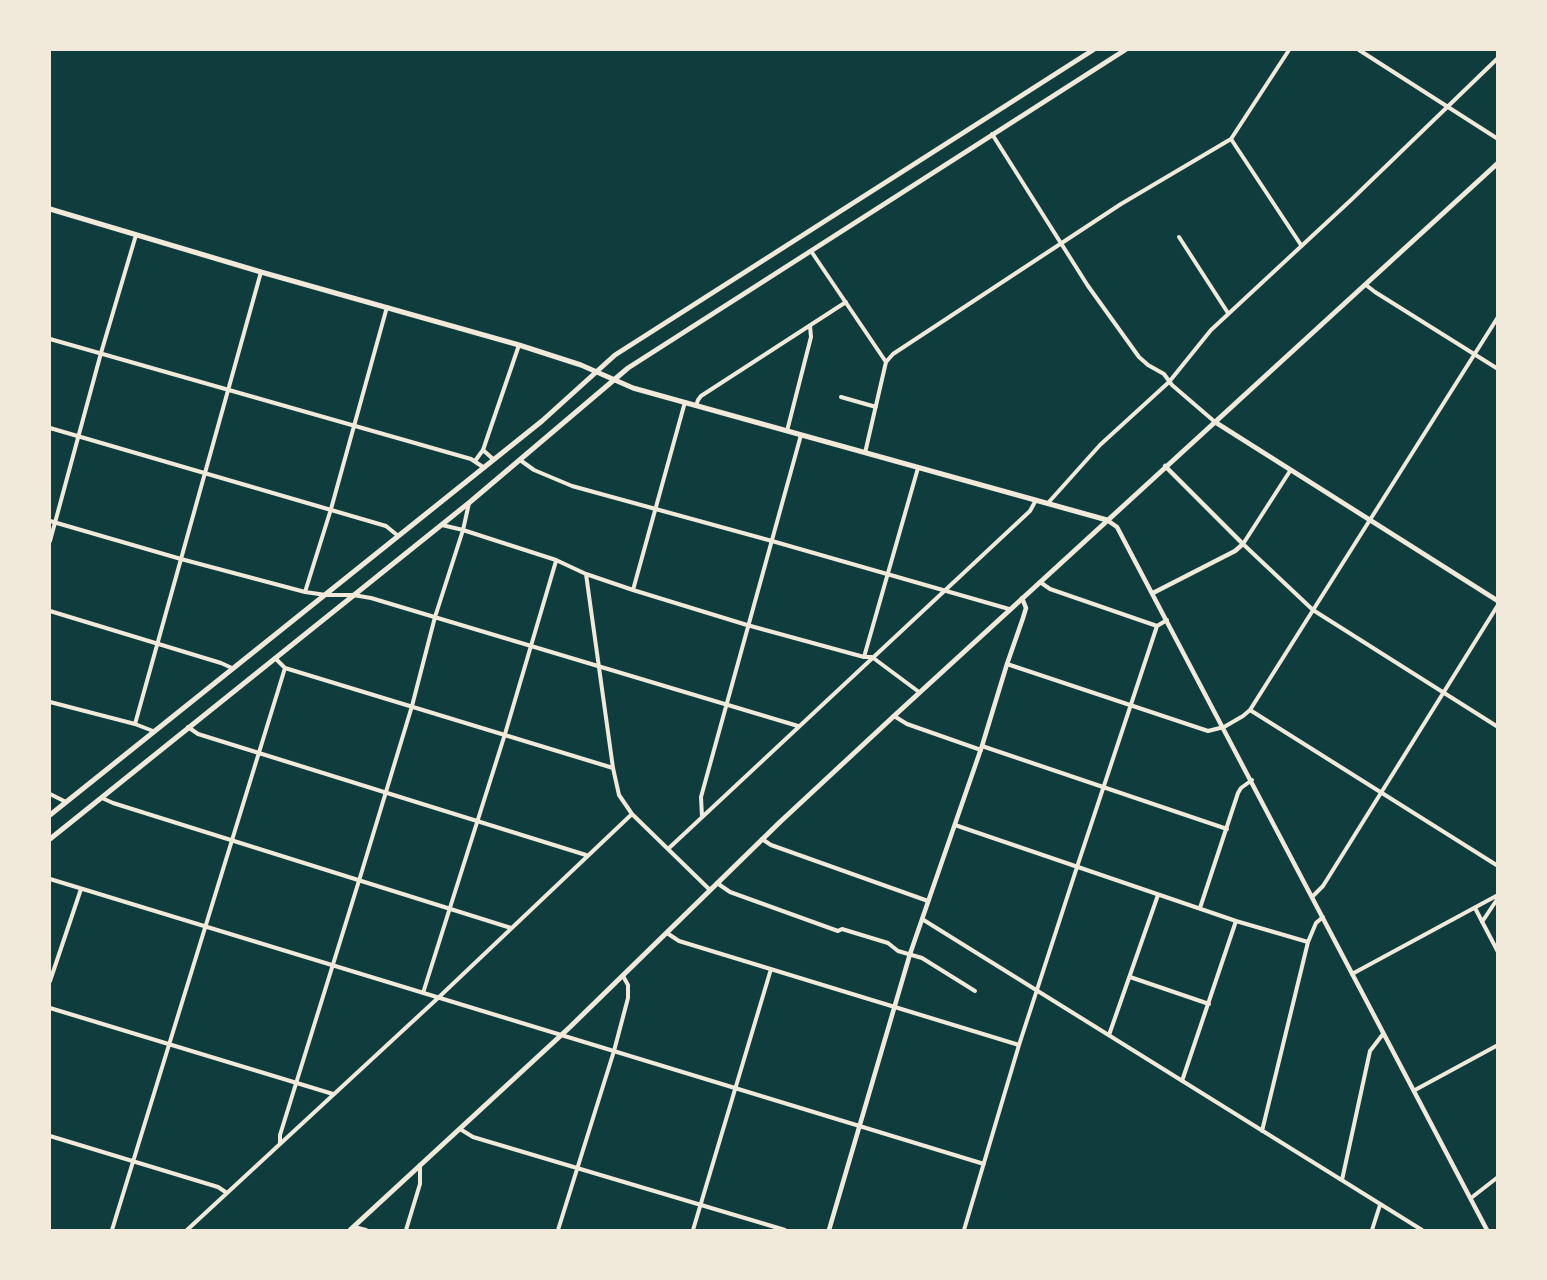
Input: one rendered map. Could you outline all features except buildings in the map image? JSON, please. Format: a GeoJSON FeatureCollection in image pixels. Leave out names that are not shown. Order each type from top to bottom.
{"type":"FeatureCollection","features":[{"type":"Feature","properties":{"kind":"main road"},"geometry":{"type":"LineString","coordinates":[[50,815],[542,421],[615,355],[1093,50]]}},
{"type":"Feature","properties":{"kind":"main road"},"geometry":{"type":"LineString","coordinates":[[50,839],[470,502],[642,359],[1125,50]]}},
{"type":"Feature","properties":{"kind":"main road"},"geometry":{"type":"LineString","coordinates":[[352,1229],[560,1035],[762,839],[919,692],[1497,163]]}},
{"type":"Feature","properties":{"kind":"main road"},"geometry":{"type":"LineString","coordinates":[[50,209],[581,364],[633,388],[1107,519]]}},
{"type":"Feature","properties":{"kind":"main road"},"geometry":{"type":"LineString","coordinates":[[1215,422],[1497,603]]}},
{"type":"Feature","properties":{"kind":"street"},"geometry":{"type":"LineString","coordinates":[[865,453],[886,362],[893,354],[1151,185],[1231,139],[1289,50]]}},
{"type":"Feature","properties":{"kind":"street"},"geometry":{"type":"LineString","coordinates":[[1359,50],[1497,139]]}},
{"type":"Feature","properties":{"kind":"street"},"geometry":{"type":"LineString","coordinates":[[1048,503],[1094,451],[1169,382],[1211,330],[1228,313],[1351,200],[1497,58]]}},
{"type":"Feature","properties":{"kind":"street"},"geometry":{"type":"LineString","coordinates":[[992,133],[1116,325],[1143,362],[1164,374],[1169,382],[1215,422]]}},
{"type":"Feature","properties":{"kind":"street"},"geometry":{"type":"LineString","coordinates":[[1231,139],[1301,246]]}},
{"type":"Feature","properties":{"kind":"street"},"geometry":{"type":"LineString","coordinates":[[50,541],[52,521],[136,235]]}},
{"type":"Feature","properties":{"kind":"street"},"geometry":{"type":"LineString","coordinates":[[1179,237],[1228,313]]}},
{"type":"Feature","properties":{"kind":"street"},"geometry":{"type":"LineString","coordinates":[[810,250],[886,362]]}},
{"type":"Feature","properties":{"kind":"street"},"geometry":{"type":"LineString","coordinates":[[135,724],[261,272]]}},
{"type":"Feature","properties":{"kind":"street"},"geometry":{"type":"LineString","coordinates":[[1366,285],[1497,369]]}},
{"type":"Feature","properties":{"kind":"street"},"geometry":{"type":"LineString","coordinates":[[696,405],[701,396],[846,302]]}},
{"type":"Feature","properties":{"kind":"street"},"geometry":{"type":"LineString","coordinates":[[305,592],[331,509],[387,308]]}},
{"type":"Feature","properties":{"kind":"street"},"geometry":{"type":"LineString","coordinates":[[1007,664],[1208,731],[1224,727],[1243,716],[1250,710],[1497,317]]}},
{"type":"Feature","properties":{"kind":"street"},"geometry":{"type":"LineString","coordinates":[[787,431],[810,337],[810,326]]}},
{"type":"Feature","properties":{"kind":"street"},"geometry":{"type":"LineString","coordinates":[[50,339],[354,425],[475,461],[483,467]]}},
{"type":"Feature","properties":{"kind":"street"},"geometry":{"type":"LineString","coordinates":[[475,461],[483,450],[519,345]]}},
{"type":"Feature","properties":{"kind":"street"},"geometry":{"type":"LineString","coordinates":[[841,397],[876,407]]}},
{"type":"Feature","properties":{"kind":"street"},"geometry":{"type":"LineString","coordinates":[[633,590],[685,402]]}},
{"type":"Feature","properties":{"kind":"street"},"geometry":{"type":"LineString","coordinates":[[50,428],[331,509],[386,526],[397,535]]}},
{"type":"Feature","properties":{"kind":"street"},"geometry":{"type":"LineString","coordinates":[[702,817],[701,797],[801,435]]}},
{"type":"Feature","properties":{"kind":"street"},"geometry":{"type":"LineString","coordinates":[[483,450],[493,459]]}},
{"type":"Feature","properties":{"kind":"street"},"geometry":{"type":"LineString","coordinates":[[520,460],[534,470],[572,486],[1010,609]]}},
{"type":"Feature","properties":{"kind":"street"},"geometry":{"type":"LineString","coordinates":[[1166,466],[1243,544],[1313,610],[1497,727]]}},
{"type":"Feature","properties":{"kind":"street"},"geometry":{"type":"LineString","coordinates":[[864,657],[918,468]]}},
{"type":"Feature","properties":{"kind":"street"},"geometry":{"type":"LineString","coordinates":[[1153,593],[1243,544],[1290,471]]}},
{"type":"Feature","properties":{"kind":"street"},"geometry":{"type":"LineString","coordinates":[[668,849],[1030,511],[1036,500]]}},
{"type":"Feature","properties":{"kind":"street"},"geometry":{"type":"LineString","coordinates":[[280,1143],[280,1135],[412,706],[435,617],[470,502]]}},
{"type":"Feature","properties":{"kind":"street"},"geometry":{"type":"LineString","coordinates":[[1107,519],[1118,526],[1487,1230]]}},
{"type":"Feature","properties":{"kind":"street"},"geometry":{"type":"LineString","coordinates":[[52,521],[305,592],[326,595],[353,594],[798,726]]}},
{"type":"Feature","properties":{"kind":"street"},"geometry":{"type":"LineString","coordinates":[[441,525],[556,560],[586,574],[633,590],[747,625],[864,657],[872,657],[919,692]]}},
{"type":"Feature","properties":{"kind":"street"},"geometry":{"type":"LineString","coordinates":[[423,993],[505,734],[556,560]]}},
{"type":"Feature","properties":{"kind":"street"},"geometry":{"type":"LineString","coordinates":[[586,574],[619,795],[632,814],[710,890]]}},
{"type":"Feature","properties":{"kind":"street"},"geometry":{"type":"LineString","coordinates":[[1040,581],[1050,589],[1157,626]]}},
{"type":"Feature","properties":{"kind":"street"},"geometry":{"type":"LineString","coordinates":[[829,1230],[910,954],[981,748],[1026,608],[1022,598]]}},
{"type":"Feature","properties":{"kind":"street"},"geometry":{"type":"LineString","coordinates":[[1313,896],[1323,886],[1497,603]]}},
{"type":"Feature","properties":{"kind":"street"},"geometry":{"type":"LineString","coordinates":[[50,611],[232,668]]}},
{"type":"Feature","properties":{"kind":"street"},"geometry":{"type":"LineString","coordinates":[[964,1230],[1036,991],[1157,626],[1167,620]]}},
{"type":"Feature","properties":{"kind":"street"},"geometry":{"type":"LineString","coordinates":[[275,658],[285,668],[614,768]]}},
{"type":"Feature","properties":{"kind":"street"},"geometry":{"type":"LineString","coordinates":[[112,1230],[285,668]]}},
{"type":"Feature","properties":{"kind":"street"},"geometry":{"type":"LineString","coordinates":[[50,702],[135,724],[153,732]]}},
{"type":"Feature","properties":{"kind":"street"},"geometry":{"type":"LineString","coordinates":[[1250,710],[1497,866]]}},
{"type":"Feature","properties":{"kind":"street"},"geometry":{"type":"LineString","coordinates":[[894,716],[907,724],[1227,829]]}},
{"type":"Feature","properties":{"kind":"street"},"geometry":{"type":"LineString","coordinates":[[189,727],[198,734],[260,754],[586,855]]}},
{"type":"Feature","properties":{"kind":"street"},"geometry":{"type":"LineString","coordinates":[[1200,908],[1241,788],[1252,780]]}},
{"type":"Feature","properties":{"kind":"street"},"geometry":{"type":"LineString","coordinates":[[50,794],[66,802]]}},
{"type":"Feature","properties":{"kind":"street"},"geometry":{"type":"LineString","coordinates":[[102,798],[512,928]]}},
{"type":"Feature","properties":{"kind":"street"},"geometry":{"type":"LineString","coordinates":[[187,1230],[438,998],[586,855],[632,814]]}},
{"type":"Feature","properties":{"kind":"street"},"geometry":{"type":"LineString","coordinates":[[955,825],[1236,921],[1308,942]]}},
{"type":"Feature","properties":{"kind":"street"},"geometry":{"type":"LineString","coordinates":[[762,839],[771,845],[928,901]]}},
{"type":"Feature","properties":{"kind":"street"},"geometry":{"type":"LineString","coordinates":[[50,879],[984,1164]]}},
{"type":"Feature","properties":{"kind":"street"},"geometry":{"type":"LineString","coordinates":[[717,884],[730,892],[838,931],[842,929],[888,943],[898,951],[922,958],[975,991]]}},
{"type":"Feature","properties":{"kind":"street"},"geometry":{"type":"LineString","coordinates":[[50,981],[81,889]]}},
{"type":"Feature","properties":{"kind":"street"},"geometry":{"type":"LineString","coordinates":[[1109,1035],[1158,895]]}},
{"type":"Feature","properties":{"kind":"street"},"geometry":{"type":"LineString","coordinates":[[1352,974],[1497,896]]}},
{"type":"Feature","properties":{"kind":"street"},"geometry":{"type":"LineString","coordinates":[[1482,922],[1497,896]]}},
{"type":"Feature","properties":{"kind":"street"},"geometry":{"type":"LineString","coordinates":[[1475,908],[1497,952]]}},
{"type":"Feature","properties":{"kind":"street"},"geometry":{"type":"LineString","coordinates":[[1262,1131],[1308,942],[1316,923],[1323,917]]}},
{"type":"Feature","properties":{"kind":"street"},"geometry":{"type":"LineString","coordinates":[[922,919],[1422,1230]]}},
{"type":"Feature","properties":{"kind":"street"},"geometry":{"type":"LineString","coordinates":[[1182,1081],[1236,921]]}},
{"type":"Feature","properties":{"kind":"street"},"geometry":{"type":"LineString","coordinates":[[667,933],[679,941],[1019,1046]]}},
{"type":"Feature","properties":{"kind":"street"},"geometry":{"type":"LineString","coordinates":[[693,1230],[771,969]]}},
{"type":"Feature","properties":{"kind":"street"},"geometry":{"type":"LineString","coordinates":[[558,1230],[614,1051],[628,998],[628,985],[623,975]]}},
{"type":"Feature","properties":{"kind":"street"},"geometry":{"type":"LineString","coordinates":[[1130,977],[1209,1004]]}},
{"type":"Feature","properties":{"kind":"street"},"geometry":{"type":"LineString","coordinates":[[50,1008],[333,1094]]}},
{"type":"Feature","properties":{"kind":"street"},"geometry":{"type":"LineString","coordinates":[[1342,1180],[1370,1051],[1383,1035]]}},
{"type":"Feature","properties":{"kind":"street"},"geometry":{"type":"LineString","coordinates":[[1414,1090],[1497,1044]]}},
{"type":"Feature","properties":{"kind":"street"},"geometry":{"type":"LineString","coordinates":[[459,1129],[473,1137],[784,1230]]}},
{"type":"Feature","properties":{"kind":"street"},"geometry":{"type":"LineString","coordinates":[[50,1136],[218,1186],[227,1193]]}},
{"type":"Feature","properties":{"kind":"street"},"geometry":{"type":"LineString","coordinates":[[406,1230],[420,1184],[420,1164]]}},
{"type":"Feature","properties":{"kind":"street"},"geometry":{"type":"LineString","coordinates":[[1471,1198],[1497,1176]]}},
{"type":"Feature","properties":{"kind":"street"},"geometry":{"type":"LineString","coordinates":[[1372,1230],[1380,1205]]}},
{"type":"Feature","properties":{"kind":"street"},"geometry":{"type":"LineString","coordinates":[[352,1229],[366,1230]]}}]}
